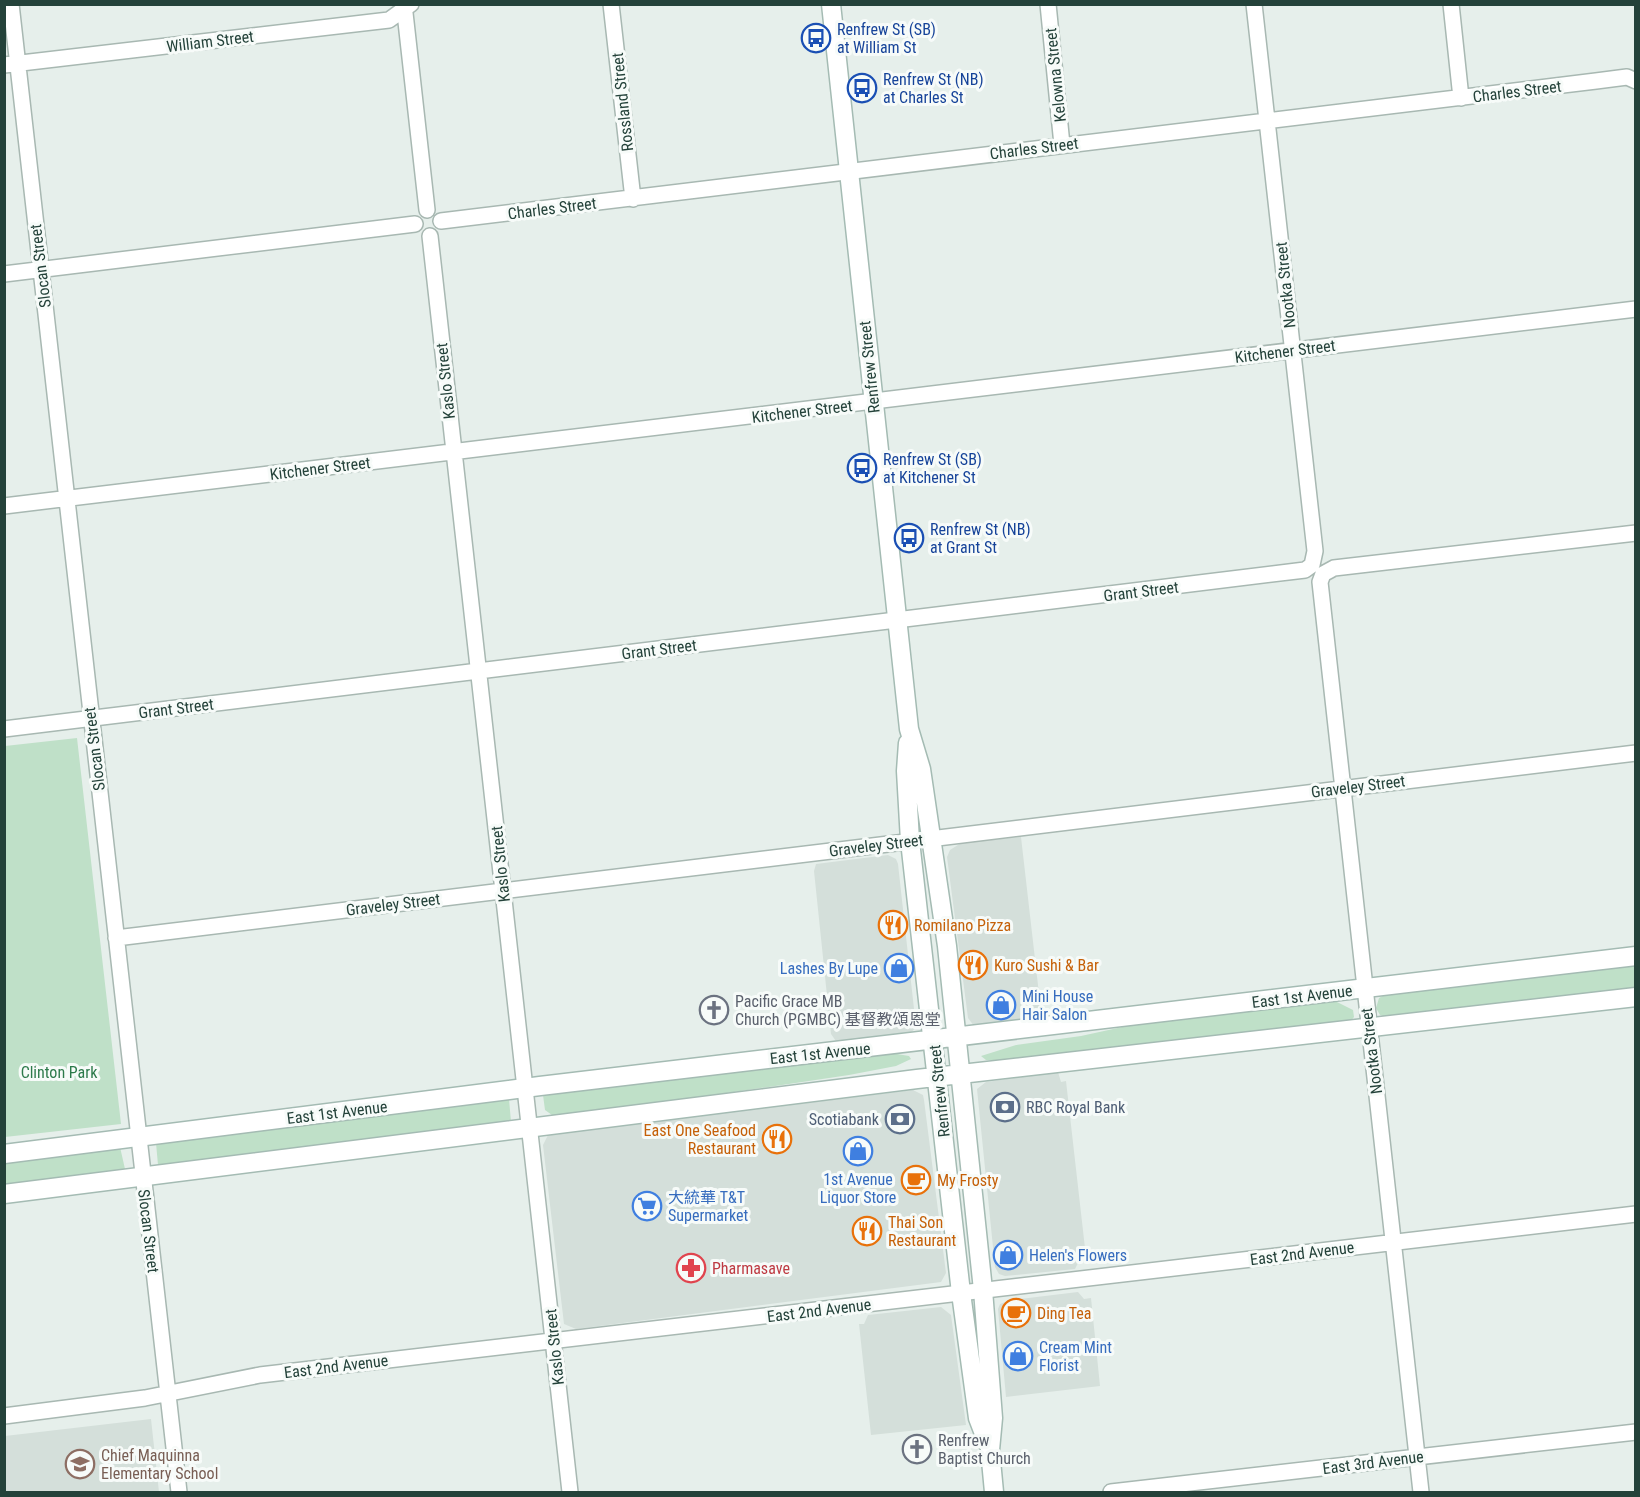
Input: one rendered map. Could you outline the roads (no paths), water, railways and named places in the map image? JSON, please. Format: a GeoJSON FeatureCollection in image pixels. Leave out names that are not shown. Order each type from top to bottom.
{"type":"FeatureCollection","features":[{"type":"Feature","properties":{"kind":"main road","name":"Renfrew Street"},"geometry":{"type":"LineString","coordinates":[[831,4],[872,402],[909,729],[921,769],[932,838],[957,1038],[983,1290],[993,1418],[990,1450],[994,1492]]}},
{"type":"Feature","properties":{"kind":"main road","name":"Renfrew Street"},"geometry":{"type":"LineString","coordinates":[[909,729],[906,771],[910,841],[961,1293],[978,1418],[990,1450]]}},
{"type":"Feature","properties":{"kind":"main road","name":"East 1st Avenue"},"geometry":{"type":"LineString","coordinates":[[4,1154],[527,1088],[1635,956]]}},
{"type":"Feature","properties":{"kind":"main road"},"geometry":{"type":"LineString","coordinates":[[4,1194],[960,1074],[1635,997]]}},
{"type":"Feature","properties":{"kind":"street","name":"Slocan Street"},"geometry":{"type":"LineString","coordinates":[[11,4],[11,64],[40,270],[179,1492]]}},
{"type":"Feature","properties":{"kind":"street","name":"Rossland Street"},"geometry":{"type":"LineString","coordinates":[[611,4],[633,199]]}},
{"type":"Feature","properties":{"kind":"street","name":"Kelowna Street"},"geometry":{"type":"LineString","coordinates":[[1048,4],[1062,145]]}},
{"type":"Feature","properties":{"kind":"street","name":"Nootka Street"},"geometry":{"type":"LineString","coordinates":[[1254,4],[1421,1492]]}},
{"type":"Feature","properties":{"kind":"street"},"geometry":{"type":"LineString","coordinates":[[1451,4],[1461,98]]}},
{"type":"Feature","properties":{"kind":"street","name":"William Street"},"geometry":{"type":"LineString","coordinates":[[11,64],[386,21],[407,6]]}},
{"type":"Feature","properties":{"kind":"street"},"geometry":{"type":"LineString","coordinates":[[407,6],[427,210]]}},
{"type":"Feature","properties":{"kind":"street","name":"Charles Street"},"geometry":{"type":"LineString","coordinates":[[441,221],[1633,76]]}},
{"type":"Feature","properties":{"kind":"street"},"geometry":{"type":"LineString","coordinates":[[427,210],[438,214],[441,221],[437,233],[430,236],[418,232],[415,224],[416,216],[427,210]]}},
{"type":"Feature","properties":{"kind":"street"},"geometry":{"type":"LineString","coordinates":[[4,274],[415,224]]}},
{"type":"Feature","properties":{"kind":"street","name":"Kaslo Street"},"geometry":{"type":"LineString","coordinates":[[430,236],[477,671],[527,1088],[570,1492]]}},
{"type":"Feature","properties":{"kind":"street","name":"Kitchener Street"},"geometry":{"type":"LineString","coordinates":[[4,506],[1635,309]]}},
{"type":"Feature","properties":{"kind":"street","name":"Grant Street"},"geometry":{"type":"LineString","coordinates":[[4,729],[1317,569],[1635,533]]}},
{"type":"Feature","properties":{"kind":"street","name":"Graveley Street"},"geometry":{"type":"LineString","coordinates":[[116,938],[1635,753]]}},
{"type":"Feature","properties":{"kind":"street","name":"East 2nd Avenue"},"geometry":{"type":"LineString","coordinates":[[4,1416],[144,1398],[261,1375],[1635,1214]]}},
{"type":"Feature","properties":{"kind":"street","name":"East 3rd Avenue"},"geometry":{"type":"LineString","coordinates":[[1111,1492],[1635,1432]]}},
{"type":"Feature","properties":{"kind":"place","name":"Renfrew St (SB) at William St"},"geometry":{"type":"Point","coordinates":[816,38]}},
{"type":"Feature","properties":{"kind":"place","name":"Renfrew St (NB) at Charles St"},"geometry":{"type":"Point","coordinates":[862,88]}},
{"type":"Feature","properties":{"kind":"place","name":"Renfrew St (SB) at Kitchener St"},"geometry":{"type":"Point","coordinates":[862,468]}},
{"type":"Feature","properties":{"kind":"place","name":"Renfrew St (NB) at Grant St"},"geometry":{"type":"Point","coordinates":[909,538]}},
{"type":"Feature","properties":{"kind":"place","name":"Romilano Pizza"},"geometry":{"type":"Point","coordinates":[893,925]}},
{"type":"Feature","properties":{"kind":"place","name":"Kuro Sushi & Bar"},"geometry":{"type":"Point","coordinates":[973,965]}},
{"type":"Feature","properties":{"kind":"place","name":"Lashes By Lupe"},"geometry":{"type":"Point","coordinates":[899,968]}},
{"type":"Feature","properties":{"kind":"place","name":"Mini House Hair Salon"},"geometry":{"type":"Point","coordinates":[1001,1005]}},
{"type":"Feature","properties":{"kind":"place","name":"Pacific Grace MB Church (PGMBC) 基督教頌恩堂"},"geometry":{"type":"Point","coordinates":[714,1010]}},
{"type":"Feature","properties":{"kind":"place","name":"RBC Royal Bank"},"geometry":{"type":"Point","coordinates":[1005,1107]}},
{"type":"Feature","properties":{"kind":"place","name":"Scotiabank"},"geometry":{"type":"Point","coordinates":[900,1119]}},
{"type":"Feature","properties":{"kind":"place","name":"East One Seafood Restaurant"},"geometry":{"type":"Point","coordinates":[777,1139]}},
{"type":"Feature","properties":{"kind":"place","name":"1st Avenue Liquor Store"},"geometry":{"type":"Point","coordinates":[858,1151]}},
{"type":"Feature","properties":{"kind":"place","name":"My Frosty"},"geometry":{"type":"Point","coordinates":[916,1180]}},
{"type":"Feature","properties":{"kind":"place","name":"大統華 T&T Supermarket"},"geometry":{"type":"Point","coordinates":[647,1206]}},
{"type":"Feature","properties":{"kind":"place","name":"Thai Son Restaurant"},"geometry":{"type":"Point","coordinates":[867,1231]}},
{"type":"Feature","properties":{"kind":"place","name":"Helen's Flowers"},"geometry":{"type":"Point","coordinates":[1008,1255]}},
{"type":"Feature","properties":{"kind":"place","name":"Pharmasave"},"geometry":{"type":"Point","coordinates":[691,1268]}},
{"type":"Feature","properties":{"kind":"place","name":"Ding Tea"},"geometry":{"type":"Point","coordinates":[1016,1313]}},
{"type":"Feature","properties":{"kind":"place","name":"Cream Mint Florist"},"geometry":{"type":"Point","coordinates":[1018,1356]}},
{"type":"Feature","properties":{"kind":"place","name":"Renfrew Baptist Church"},"geometry":{"type":"Point","coordinates":[917,1449]}},
{"type":"Feature","properties":{"kind":"place","name":"Chief Maquinna Elementary School"},"geometry":{"type":"Point","coordinates":[80,1464]}},
{"type":"Feature","properties":{"kind":"park label","name":"Clinton Park"},"geometry":{"type":"Point","coordinates":[59,1072]}}]}
